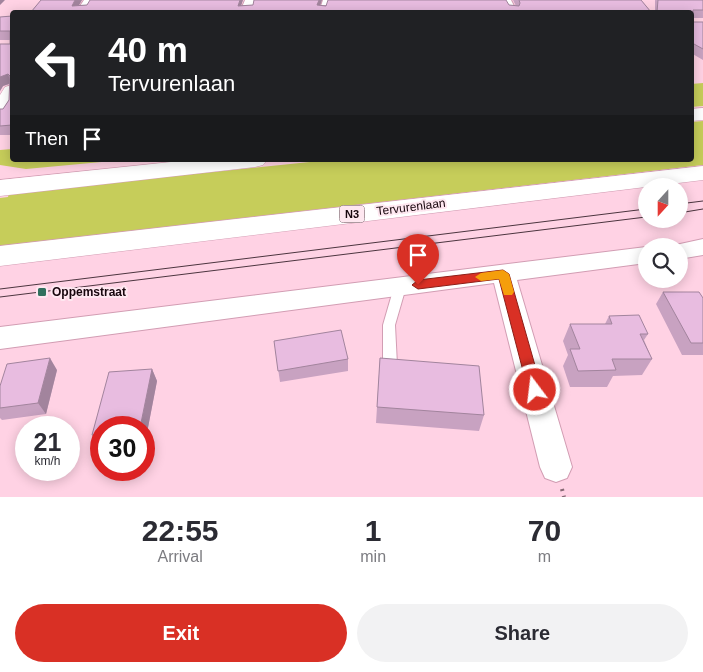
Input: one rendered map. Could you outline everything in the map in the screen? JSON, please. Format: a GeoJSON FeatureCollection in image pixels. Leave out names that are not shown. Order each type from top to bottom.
{"type":"FeatureCollection","features":[{"type":"Feature","properties":{"kind":"main road"},"geometry":{"type":"LineString","coordinates":[[0,112],[10,94]]}},
{"type":"Feature","properties":{"kind":"main road"},"geometry":{"type":"LineString","coordinates":[[0,188],[237,162]]}},
{"type":"Feature","properties":{"kind":"main road","name":"Tervurenlaan"},"geometry":{"type":"LineString","coordinates":[[0,256],[703,173]]}},
{"type":"Feature","properties":{"kind":"street"},"geometry":{"type":"LineString","coordinates":[[688,249],[703,247]]}},
{"type":"Feature","properties":{"kind":"street"},"geometry":{"type":"LineString","coordinates":[[0,338],[638,256]]}},
{"type":"Feature","properties":{"kind":"street"},"geometry":{"type":"LineString","coordinates":[[503,274],[556,467]]}},
{"type":"Feature","properties":{"kind":"lane"},"geometry":{"type":"LineString","coordinates":[[390,365],[387,337],[390,316],[400,287]]}},
{"type":"Feature","properties":{"kind":"green space"},"geometry":{"type":"Polygon","coordinates":[[[703,83],[703,106],[694,107],[694,84],[703,83]]]}},
{"type":"Feature","properties":{"kind":"green space"},"geometry":{"type":"Polygon","coordinates":[[[703,121],[703,165],[0,246],[0,198],[8,197],[9,193],[310,162],[694,162],[694,122],[703,121]]]}},
{"type":"Feature","properties":{"kind":"green space"},"geometry":{"type":"Polygon","coordinates":[[[10,149],[10,162],[101,162],[26,169],[0,165],[0,150],[10,149]]]}},
{"type":"Feature","properties":{"kind":"building"},"geometry":{"type":"Polygon","coordinates":[[[41,0],[75,0],[72,6],[87,5],[90,0],[240,0],[238,6],[253,5],[254,0],[319,0],[317,5],[326,6],[328,0],[506,0],[509,5],[519,6],[519,0],[641,0],[649,10],[33,10],[41,0]]]}},
{"type":"Feature","properties":{"kind":"building"},"geometry":{"type":"Polygon","coordinates":[[[658,0],[703,0],[703,10],[657,10],[658,0]]]}},
{"type":"Feature","properties":{"kind":"building"},"geometry":{"type":"Polygon","coordinates":[[[10,16],[10,31],[0,31],[0,17],[10,16]]]}},
{"type":"Feature","properties":{"kind":"building"},"geometry":{"type":"Polygon","coordinates":[[[694,22],[703,22],[703,49],[694,44],[694,22]]]}},
{"type":"Feature","properties":{"kind":"building"},"geometry":{"type":"Polygon","coordinates":[[[0,44],[10,44],[10,76],[8,74],[0,77],[0,44]]]}},
{"type":"Feature","properties":{"kind":"building"},"geometry":{"type":"Polygon","coordinates":[[[10,76],[10,125],[0,126],[0,109],[3,109],[9,100],[10,76]]]}},
{"type":"Feature","properties":{"kind":"building"},"geometry":{"type":"Polygon","coordinates":[[[663,292],[699,292],[703,298],[703,343],[691,343],[663,292]]]}},
{"type":"Feature","properties":{"kind":"building"},"geometry":{"type":"Polygon","coordinates":[[[639,315],[648,334],[640,334],[652,359],[612,359],[616,370],[578,371],[570,349],[580,349],[570,324],[612,324],[609,316],[639,315]]]}},
{"type":"Feature","properties":{"kind":"building"},"geometry":{"type":"Polygon","coordinates":[[[341,330],[348,359],[278,371],[274,341],[341,330]]]}},
{"type":"Feature","properties":{"kind":"building"},"geometry":{"type":"Polygon","coordinates":[[[50,358],[38,403],[0,408],[0,386],[7,364],[50,358]]]}},
{"type":"Feature","properties":{"kind":"building"},"geometry":{"type":"Polygon","coordinates":[[[380,358],[479,366],[484,415],[377,407],[380,358]]]}},
{"type":"Feature","properties":{"kind":"building"},"geometry":{"type":"Polygon","coordinates":[[[152,369],[142,416],[97,416],[109,372],[152,369]]]}},
{"type":"Feature","properties":{"kind":"tram line"},"geometry":{"type":"LineString","coordinates":[[688,203],[703,201]]}},
{"type":"Feature","properties":{"kind":"tram line"},"geometry":{"type":"LineString","coordinates":[[688,212],[703,209]]}},
{"type":"Feature","properties":{"kind":"tram line"},"geometry":{"type":"LineString","coordinates":[[0,289],[638,210]]}},
{"type":"Feature","properties":{"kind":"tram line"},"geometry":{"type":"LineString","coordinates":[[0,297],[638,218]]}},
{"type":"Feature","properties":{"kind":"slow traffic"},"geometry":{"type":"LineString","coordinates":[[481,277],[503,274],[508,292]]}},
{"type":"Feature","properties":{"kind":"place","name":"Oppemstraat"},"geometry":{"type":"Point","coordinates":[42,292]}},
{"type":"Feature","properties":{"kind":"route"},"geometry":{"type":"LineString","coordinates":[[418,285],[503,274],[535,390]]}}]}
